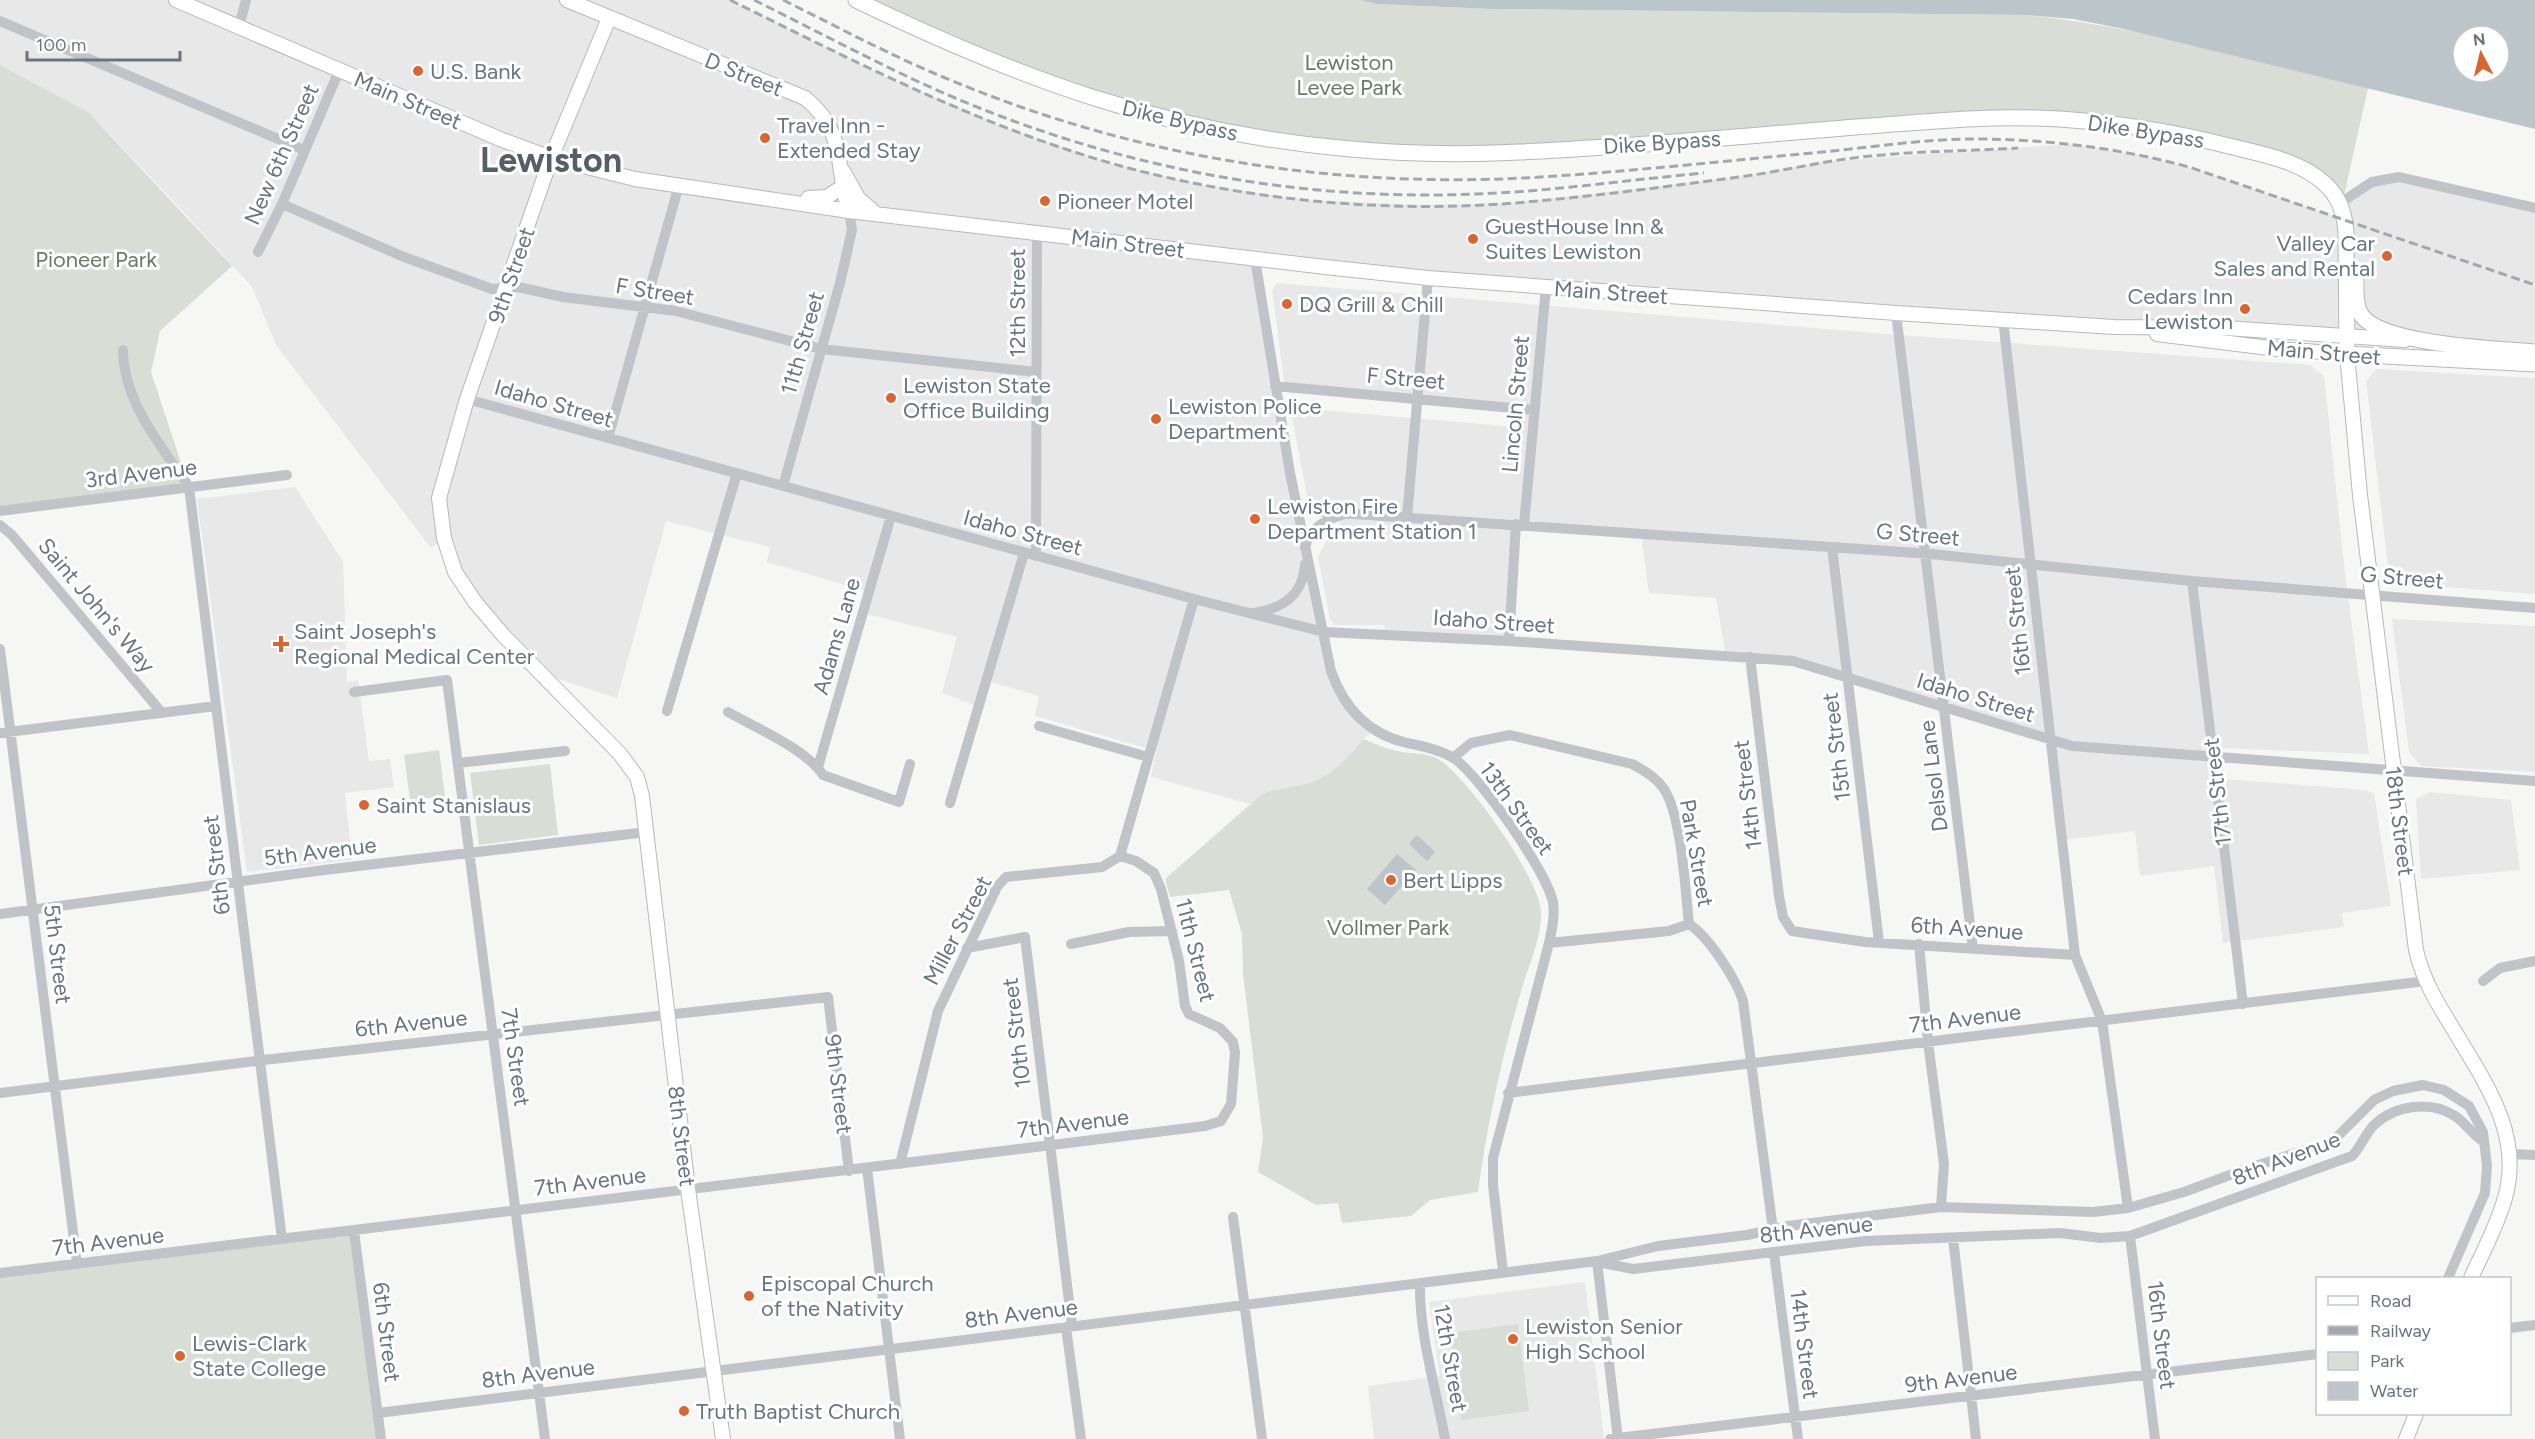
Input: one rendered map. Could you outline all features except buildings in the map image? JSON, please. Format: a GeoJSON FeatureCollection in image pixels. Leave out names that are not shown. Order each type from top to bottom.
{"type":"FeatureCollection","features":[{"type":"Feature","properties":{"kind":"highway","name":"Dike Bypass"},"geometry":{"type":"LineString","coordinates":[[856,0],[1004,68],[1106,104],[1194,126],[1316,146],[1399,153],[1521,152],[1945,121],[2038,118],[2128,125],[2191,136],[2294,165],[2329,187],[2340,203],[2346,231],[2345,336]]}},
{"type":"Feature","properties":{"kind":"highway"},"geometry":{"type":"LineString","coordinates":[[2346,231],[2355,266],[2356,297],[2361,315],[2381,328],[2425,342]]}},
{"type":"Feature","properties":{"kind":"highway","name":"18th Street"},"geometry":{"type":"LineString","coordinates":[[2345,336],[2347,354]]}},
{"type":"Feature","properties":{"kind":"highway","name":"Main Street"},"geometry":{"type":"LineString","coordinates":[[2425,342],[2535,352]]}},
{"type":"Feature","properties":{"kind":"highway","name":"Main Street"},"geometry":{"type":"LineString","coordinates":[[2347,354],[2535,364]]}},
{"type":"Feature","properties":{"kind":"main road","name":"Main Street"},"geometry":{"type":"LineString","coordinates":[[176,0],[339,71],[551,158],[605,172],[849,211],[1428,278],[2114,327],[2226,328],[2425,342]]}},
{"type":"Feature","properties":{"kind":"main road","name":"D Street"},"geometry":{"type":"LineString","coordinates":[[567,0],[805,98],[832,127],[843,171],[842,188],[849,211]]}},
{"type":"Feature","properties":{"kind":"main road","name":"9th Street"},"geometry":{"type":"LineString","coordinates":[[609,18],[551,158],[467,399],[439,498],[444,538],[455,572],[503,635],[631,766],[642,796],[646,832]]}},
{"type":"Feature","properties":{"kind":"main road"},"geometry":{"type":"LineString","coordinates":[[843,171],[858,198],[875,213]]}},
{"type":"Feature","properties":{"kind":"main road"},"geometry":{"type":"LineString","coordinates":[[779,200],[827,197],[842,188]]}},
{"type":"Feature","properties":{"kind":"main road","name":"Main Street"},"geometry":{"type":"LineString","coordinates":[[2114,327],[2219,342],[2347,354]]}},
{"type":"Feature","properties":{"kind":"main road","name":"18th Street"},"geometry":{"type":"LineString","coordinates":[[2347,354],[2372,593],[2416,950],[2426,981],[2499,1109],[2508,1135],[2510,1154],[2505,1198],[2471,1277]]}},
{"type":"Feature","properties":{"kind":"main road","name":"8th Street"},"geometry":{"type":"LineString","coordinates":[[646,832],[688,1189],[723,1439]]}},
{"type":"Feature","properties":{"kind":"main road"},"geometry":{"type":"LineString","coordinates":[[2406,1439],[2415,1415]]}},
{"type":"Feature","properties":{"kind":"street"},"geometry":{"type":"LineString","coordinates":[[239,27],[246,0]]}},
{"type":"Feature","properties":{"kind":"street"},"geometry":{"type":"LineString","coordinates":[[0,21],[304,150]]}},
{"type":"Feature","properties":{"kind":"street","name":"New 6th Street"},"geometry":{"type":"LineString","coordinates":[[258,252],[282,204],[339,71]]}},
{"type":"Feature","properties":{"kind":"street"},"geometry":{"type":"LineString","coordinates":[[2340,203],[2372,182],[2399,177],[2535,208]]}},
{"type":"Feature","properties":{"kind":"street"},"geometry":{"type":"LineString","coordinates":[[608,438],[679,185]]}},
{"type":"Feature","properties":{"kind":"street","name":"F Street"},"geometry":{"type":"LineString","coordinates":[[282,204],[450,276],[492,290],[518,287],[563,297],[675,311],[821,348],[1036,372]]}},
{"type":"Feature","properties":{"kind":"street","name":"11th Street"},"geometry":{"type":"LineString","coordinates":[[783,486],[852,230],[849,211]]}},
{"type":"Feature","properties":{"kind":"street","name":"12th Street"},"geometry":{"type":"LineString","coordinates":[[1036,556],[1037,231]]}},
{"type":"Feature","properties":{"kind":"street","name":"13th Street"},"geometry":{"type":"LineString","coordinates":[[1255,259],[1297,510],[1337,688],[1356,715],[1387,736],[1453,758],[1478,782],[1540,872],[1549,890],[1554,913],[1549,943],[1508,1094],[1492,1173],[1503,1272]]}},
{"type":"Feature","properties":{"kind":"street"},"geometry":{"type":"LineString","coordinates":[[1407,517],[1428,278]]}},
{"type":"Feature","properties":{"kind":"street","name":"Lincoln Street"},"geometry":{"type":"LineString","coordinates":[[1509,641],[1546,287]]}},
{"type":"Feature","properties":{"kind":"street","name":"Delsol Lane"},"geometry":{"type":"LineString","coordinates":[[1896,313],[1973,949]]}},
{"type":"Feature","properties":{"kind":"street","name":"16th Street"},"geometry":{"type":"LineString","coordinates":[[2003,319],[2075,955]]}},
{"type":"Feature","properties":{"kind":"street"},"geometry":{"type":"LineString","coordinates":[[123,350],[126,382],[134,403],[189,487]]}},
{"type":"Feature","properties":{"kind":"street","name":"F Street"},"geometry":{"type":"LineString","coordinates":[[1275,386],[1534,410]]}},
{"type":"Feature","properties":{"kind":"street","name":"Idaho Street"},"geometry":{"type":"LineString","coordinates":[[467,399],[1024,553],[1324,633],[1509,641],[1793,661],[2072,746],[2535,781]]}},
{"type":"Feature","properties":{"kind":"street"},"geometry":{"type":"LineString","coordinates":[[667,711],[737,473]]}},
{"type":"Feature","properties":{"kind":"street","name":"3rd Avenue"},"geometry":{"type":"LineString","coordinates":[[0,511],[287,475]]}},
{"type":"Feature","properties":{"kind":"street","name":"6th Street"},"geometry":{"type":"LineString","coordinates":[[189,487],[282,1239]]}},
{"type":"Feature","properties":{"kind":"street","name":"G Street"},"geometry":{"type":"LineString","coordinates":[[1297,510],[1926,554],[2030,563],[2054,568],[2535,608]]}},
{"type":"Feature","properties":{"kind":"street"},"geometry":{"type":"LineString","coordinates":[[1249,614],[1279,607],[1291,599],[1304,575],[1305,547],[1310,536],[1319,525],[1349,513]]}},
{"type":"Feature","properties":{"kind":"street","name":"Adams Lane"},"geometry":{"type":"LineString","coordinates":[[818,767],[891,516]]}},
{"type":"Feature","properties":{"kind":"street","name":"Saint John's Way"},"geometry":{"type":"LineString","coordinates":[[0,525],[12,535],[162,713]]}},
{"type":"Feature","properties":{"kind":"street","name":"15th Street"},"geometry":{"type":"LineString","coordinates":[[1832,547],[1879,942]]}},
{"type":"Feature","properties":{"kind":"street"},"geometry":{"type":"LineString","coordinates":[[950,804],[1024,553]]}},
{"type":"Feature","properties":{"kind":"street","name":"17th Street"},"geometry":{"type":"LineString","coordinates":[[2192,580],[2243,1004]]}},
{"type":"Feature","properties":{"kind":"street"},"geometry":{"type":"LineString","coordinates":[[1120,856],[1194,599]]}},
{"type":"Feature","properties":{"kind":"street","name":"5th Street"},"geometry":{"type":"LineString","coordinates":[[0,649],[5,733],[33,910],[77,1264]]}},
{"type":"Feature","properties":{"kind":"street","name":"14th Street"},"geometry":{"type":"LineString","coordinates":[[1750,657],[1779,896],[1788,926]]}},
{"type":"Feature","properties":{"kind":"street","name":"7th Street"},"geometry":{"type":"LineString","coordinates":[[354,692],[447,680],[545,1439]]}},
{"type":"Feature","properties":{"kind":"street"},"geometry":{"type":"LineString","coordinates":[[5,733],[216,706]]}},
{"type":"Feature","properties":{"kind":"street"},"geometry":{"type":"LineString","coordinates":[[728,712],[818,767],[823,775],[899,802],[910,764]]}},
{"type":"Feature","properties":{"kind":"street"},"geometry":{"type":"LineString","coordinates":[[1039,726],[1148,757]]}},
{"type":"Feature","properties":{"kind":"street","name":"Park Street"},"geometry":{"type":"LineString","coordinates":[[1453,758],[1471,743],[1510,735],[1644,770],[1659,782],[1673,808],[1689,924],[1697,929],[1739,989],[1752,1064]]}},
{"type":"Feature","properties":{"kind":"street"},"geometry":{"type":"LineString","coordinates":[[458,763],[565,751]]}},
{"type":"Feature","properties":{"kind":"street","name":"5th Avenue"},"geometry":{"type":"LineString","coordinates":[[0,914],[237,882],[646,832]]}},
{"type":"Feature","properties":{"kind":"street","name":"11th Street"},"geometry":{"type":"LineString","coordinates":[[1120,856],[1136,861],[1154,873],[1161,889],[1172,931],[1185,1006],[1189,1014],[1220,1028],[1233,1042],[1235,1053],[1231,1104],[1221,1121]]}},
{"type":"Feature","properties":{"kind":"street","name":"Miller Street"},"geometry":{"type":"LineString","coordinates":[[900,1164],[938,1011],[997,887],[1006,877],[1102,867],[1120,856]]}},
{"type":"Feature","properties":{"kind":"street"},"geometry":{"type":"LineString","coordinates":[[1549,943],[1669,931],[1689,924]]}},
{"type":"Feature","properties":{"kind":"street","name":"6th Avenue"},"geometry":{"type":"LineString","coordinates":[[1788,926],[1798,932],[1879,942],[2075,955]]}},
{"type":"Feature","properties":{"kind":"street"},"geometry":{"type":"LineString","coordinates":[[1071,944],[1129,932],[1172,931]]}},
{"type":"Feature","properties":{"kind":"street","name":"10th Street"},"geometry":{"type":"LineString","coordinates":[[967,948],[1025,937],[1081,1439]]}},
{"type":"Feature","properties":{"kind":"street"},"geometry":{"type":"LineString","coordinates":[[1919,944],[1928,1042],[1944,1164],[1941,1207]]}},
{"type":"Feature","properties":{"kind":"street"},"geometry":{"type":"LineString","coordinates":[[2075,955],[2102,1021],[2128,1208]]}},
{"type":"Feature","properties":{"kind":"street"},"geometry":{"type":"LineString","coordinates":[[2483,981],[2500,968],[2535,961]]}},
{"type":"Feature","properties":{"kind":"street","name":"7th Avenue"},"geometry":{"type":"LineString","coordinates":[[1508,1094],[2426,981]]}},
{"type":"Feature","properties":{"kind":"street","name":"6th Avenue"},"geometry":{"type":"LineString","coordinates":[[0,1093],[260,1060],[828,997]]}},
{"type":"Feature","properties":{"kind":"street","name":"9th Street"},"geometry":{"type":"LineString","coordinates":[[828,997],[849,1171]]}},
{"type":"Feature","properties":{"kind":"street"},"geometry":{"type":"LineString","coordinates":[[1752,1064],[1773,1230]]}},
{"type":"Feature","properties":{"kind":"street","name":"8th Avenue"},"geometry":{"type":"LineString","coordinates":[[378,1413],[1597,1261],[1630,1255],[1645,1249],[1941,1207],[2093,1212],[2128,1208],[2184,1192],[2333,1141],[2374,1100],[2405,1088],[2423,1085],[2434,1087],[2458,1098],[2477,1118],[2483,1132],[2483,1141],[2475,1137],[2462,1121],[2446,1111],[2416,1106],[2403,1109],[2375,1124],[2352,1156],[2130,1236],[2101,1238],[2060,1233],[1866,1241],[1633,1269],[1597,1261]]}},
{"type":"Feature","properties":{"kind":"street","name":"7th Avenue"},"geometry":{"type":"LineString","coordinates":[[0,1273],[849,1171],[1204,1126],[1221,1121]]}},
{"type":"Feature","properties":{"kind":"street"},"geometry":{"type":"LineString","coordinates":[[2448,1277],[2485,1193],[2487,1166],[2483,1141]]}},
{"type":"Feature","properties":{"kind":"street"},"geometry":{"type":"LineString","coordinates":[[2510,1154],[2535,1155]]}},
{"type":"Feature","properties":{"kind":"street"},"geometry":{"type":"LineString","coordinates":[[867,1168],[900,1439]]}},
{"type":"Feature","properties":{"kind":"street"},"geometry":{"type":"LineString","coordinates":[[1233,1217],[1262,1439]]}},
{"type":"Feature","properties":{"kind":"street","name":"6th Street"},"geometry":{"type":"LineString","coordinates":[[354,1231],[381,1439]]}},
{"type":"Feature","properties":{"kind":"street","name":"16th Street"},"geometry":{"type":"LineString","coordinates":[[2130,1236],[2155,1439]]}},
{"type":"Feature","properties":{"kind":"street"},"geometry":{"type":"LineString","coordinates":[[1953,1238],[1976,1439]]}},
{"type":"Feature","properties":{"kind":"street","name":"14th Street"},"geometry":{"type":"LineString","coordinates":[[1774,1253],[1798,1439]]}},
{"type":"Feature","properties":{"kind":"street"},"geometry":{"type":"LineString","coordinates":[[1597,1261],[1615,1439]]}},
{"type":"Feature","properties":{"kind":"street","name":"12th Street"},"geometry":{"type":"LineString","coordinates":[[1420,1282],[1420,1301],[1431,1372],[1445,1439]]}},
{"type":"Feature","properties":{"kind":"street"},"geometry":{"type":"LineString","coordinates":[[2511,1328],[2535,1325]]}},
{"type":"Feature","properties":{"kind":"street","name":"9th Avenue"},"geometry":{"type":"LineString","coordinates":[[1615,1439],[2316,1354]]}},
{"type":"Feature","properties":{"kind":"shaded area"},"geometry":{"type":"Polygon","coordinates":[[[0,0],[730,0],[882,75],[1002,126],[1106,162],[1197,184],[1307,200],[1425,205],[1512,203],[1738,177],[1822,162],[2069,144],[2139,155],[2189,167],[2345,220],[2340,203],[2390,178],[2535,208],[2535,352],[2114,327],[1256,259],[1275,386],[1337,688],[1374,730],[1363,739],[1344,764],[1330,774],[1317,781],[1261,795],[1251,804],[1151,777],[1156,751],[1035,716],[1039,696],[987,681],[979,707],[942,693],[957,637],[863,613],[869,592],[767,562],[770,547],[666,521],[617,698],[540,673],[475,602],[443,539],[431,548],[276,345],[252,287],[88,112],[0,65],[0,0]]]}},
{"type":"Feature","properties":{"kind":"shaded area"},"geometry":{"type":"Polygon","coordinates":[[[1277,283],[1886,334],[2310,365],[2324,376],[2345,573],[2369,754],[2224,748],[2224,779],[2364,790],[2374,793],[2391,906],[2342,913],[2344,927],[2223,943],[2214,866],[2140,876],[2135,831],[2063,840],[2049,740],[1808,664],[1726,656],[1716,598],[1649,593],[1641,534],[1516,524],[1509,641],[1386,634],[1384,625],[1335,625],[1330,619],[1318,557],[1326,541],[1339,530],[1341,507],[1309,506],[1292,417],[1297,408],[1516,427],[1522,406],[1284,382],[1272,290],[1277,283]]]}},
{"type":"Feature","properties":{"kind":"shaded area"},"geometry":{"type":"Polygon","coordinates":[[[2376,369],[2535,378],[2535,594],[2395,583],[2389,575],[2366,381],[2376,369]]]}},
{"type":"Feature","properties":{"kind":"shaded area","name":"Saint Joseph's Regional Medical Center"},"geometry":{"type":"Polygon","coordinates":[[[295,487],[343,562],[347,682],[358,680],[369,761],[390,759],[394,787],[345,793],[352,860],[247,872],[197,499],[295,487]]]}},
{"type":"Feature","properties":{"kind":"shaded area"},"geometry":{"type":"Polygon","coordinates":[[[2392,619],[2535,626],[2535,772],[2421,766],[2409,752],[2392,619]]]}},
{"type":"Feature","properties":{"kind":"shaded area"},"geometry":{"type":"Polygon","coordinates":[[[2430,792],[2511,800],[2520,870],[2421,879],[2416,799],[2430,792]]]}},
{"type":"Feature","properties":{"kind":"shaded area","name":"Lewiston Senior High School"},"geometry":{"type":"Polygon","coordinates":[[[1585,1282],[1604,1439],[1374,1439],[1368,1386],[1440,1376],[1429,1302],[1585,1282]]]}},
{"type":"Feature","properties":{"kind":"green space","name":"Lewiston Levee Park"},"geometry":{"type":"Polygon","coordinates":[[[856,0],[1361,0],[1376,4],[1491,9],[2025,15],[2112,27],[2155,36],[2368,88],[2343,200],[2294,165],[2078,120],[1399,153],[1153,117],[856,0]]]}},
{"type":"Feature","properties":{"kind":"green space","name":"Pioneer Park"},"geometry":{"type":"Polygon","coordinates":[[[0,65],[88,112],[232,266],[160,331],[151,372],[189,487],[0,511],[0,65]]]}},
{"type":"Feature","properties":{"kind":"green space","name":"Vollmer Park"},"geometry":{"type":"Polygon","coordinates":[[[1363,739],[1393,750],[1434,757],[1451,769],[1483,806],[1516,854],[1537,897],[1541,922],[1501,1066],[1478,1192],[1430,1200],[1411,1216],[1342,1223],[1338,1203],[1316,1205],[1258,1172],[1263,1138],[1243,974],[1242,934],[1229,890],[1170,897],[1165,879],[1261,795],[1312,782],[1329,774],[1363,739]]]}},
{"type":"Feature","properties":{"kind":"green space"},"geometry":{"type":"Polygon","coordinates":[[[439,750],[445,796],[410,800],[404,755],[439,750]]]}},
{"type":"Feature","properties":{"kind":"green space"},"geometry":{"type":"Polygon","coordinates":[[[550,764],[558,835],[479,845],[470,773],[550,764]]]}},
{"type":"Feature","properties":{"kind":"green space","name":"Lewis-Clark State College"},"geometry":{"type":"Polygon","coordinates":[[[354,1231],[381,1439],[0,1439],[0,1273],[354,1231]]]}},
{"type":"Feature","properties":{"kind":"green space"},"geometry":{"type":"Polygon","coordinates":[[[1518,1324],[1529,1411],[1461,1420],[1450,1333],[1518,1324]]]}},
{"type":"Feature","properties":{"kind":"water"},"geometry":{"type":"Polygon","coordinates":[[[1361,0],[2535,0],[2535,129],[2124,29],[2073,19],[2025,15],[1491,9],[1376,4],[1361,0]]]}},
{"type":"Feature","properties":{"kind":"water"},"geometry":{"type":"Polygon","coordinates":[[[1417,835],[1435,852],[1427,861],[1409,844],[1417,835]]]}},
{"type":"Feature","properties":{"kind":"water","name":"Bert Lipps"},"geometry":{"type":"Polygon","coordinates":[[[1397,854],[1416,870],[1385,905],[1367,889],[1397,854]]]}},
{"type":"Feature","properties":{"kind":"railway"},"geometry":{"type":"LineString","coordinates":[[730,0],[929,96],[1031,137],[1136,170],[1182,181],[1276,197],[1371,205],[1467,206],[1514,203],[1711,181],[1871,156],[2018,148]]}},
{"type":"Feature","properties":{"kind":"railway"},"geometry":{"type":"LineString","coordinates":[[754,0],[898,72],[987,111],[1106,151],[1228,178],[1352,193],[1414,195],[1534,190],[1704,173]]}},
{"type":"Feature","properties":{"kind":"railway"},"geometry":{"type":"LineString","coordinates":[[783,0],[915,65],[1032,111],[1104,133],[1178,151],[1252,164],[1328,174],[1403,179],[1480,180],[1623,171],[1936,140],[2001,139],[2056,143],[2109,150],[2189,167],[2535,285]]}},
{"type":"Feature","properties":{"kind":"place","name":"U.S. Bank"},"geometry":{"type":"Point","coordinates":[418,71]}},
{"type":"Feature","properties":{"kind":"place","name":"Travel Inn - Extended Stay"},"geometry":{"type":"Point","coordinates":[765,138]}},
{"type":"Feature","properties":{"kind":"place","name":"Pioneer Motel"},"geometry":{"type":"Point","coordinates":[1045,201]}},
{"type":"Feature","properties":{"kind":"place","name":"GuestHouse Inn & Suites Lewiston"},"geometry":{"type":"Point","coordinates":[1473,239]}},
{"type":"Feature","properties":{"kind":"place","name":"Valley Car Sales and Rental"},"geometry":{"type":"Point","coordinates":[2387,256]}},
{"type":"Feature","properties":{"kind":"place","name":"DQ Grill & Chill"},"geometry":{"type":"Point","coordinates":[1287,304]}},
{"type":"Feature","properties":{"kind":"place","name":"Cedars Inn Lewiston"},"geometry":{"type":"Point","coordinates":[2245,309]}},
{"type":"Feature","properties":{"kind":"place","name":"Lewiston State Office Building"},"geometry":{"type":"Point","coordinates":[891,398]}},
{"type":"Feature","properties":{"kind":"place","name":"Lewiston Police Department"},"geometry":{"type":"Point","coordinates":[1156,419]}},
{"type":"Feature","properties":{"kind":"place","name":"Lewiston Fire Department Station 1"},"geometry":{"type":"Point","coordinates":[1255,519]}},
{"type":"Feature","properties":{"kind":"place","name":"Saint Joseph's Regional Medical Center"},"geometry":{"type":"Point","coordinates":[281,644]}},
{"type":"Feature","properties":{"kind":"place","name":"Saint Stanislaus"},"geometry":{"type":"Point","coordinates":[364,805]}},
{"type":"Feature","properties":{"kind":"place","name":"Bert Lipps"},"geometry":{"type":"Point","coordinates":[1391,880]}},
{"type":"Feature","properties":{"kind":"place","name":"Episcopal Church of the Nativity"},"geometry":{"type":"Point","coordinates":[749,1296]}},
{"type":"Feature","properties":{"kind":"place","name":"Lewiston Senior High School"},"geometry":{"type":"Point","coordinates":[1513,1339]}},
{"type":"Feature","properties":{"kind":"place","name":"Lewis-Clark State College"},"geometry":{"type":"Point","coordinates":[180,1356]}},
{"type":"Feature","properties":{"kind":"place","name":"Truth Baptist Church"},"geometry":{"type":"Point","coordinates":[684,1411]}},
{"type":"Feature","properties":{"kind":"district","name":"Lewiston"},"geometry":{"type":"Point","coordinates":[551,160]}}]}
